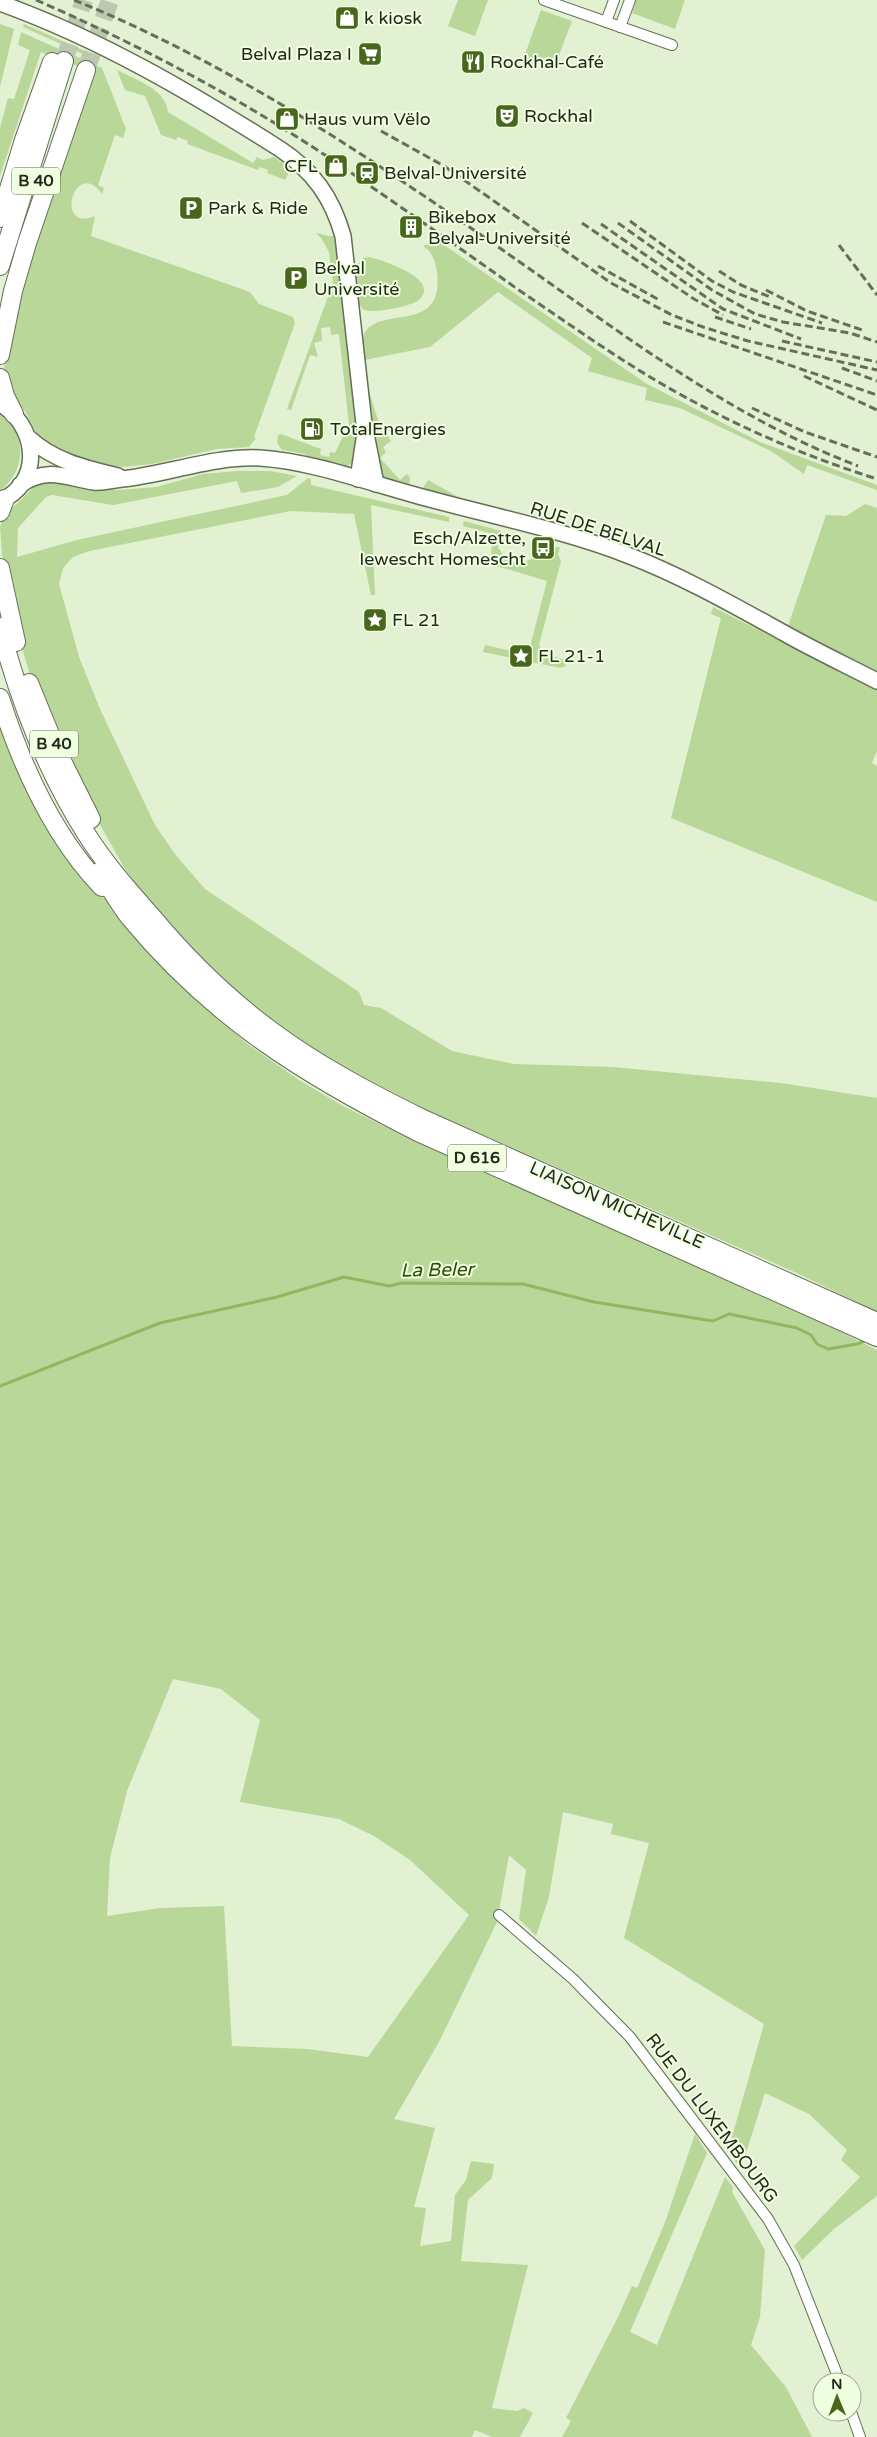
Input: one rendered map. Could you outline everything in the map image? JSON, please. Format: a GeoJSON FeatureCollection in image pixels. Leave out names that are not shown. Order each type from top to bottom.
{"type":"FeatureCollection","features":[{"type":"Feature","properties":{"kind":"highway","name":"B 40"},"geometry":{"type":"LineString","coordinates":[[0,218],[24,140],[70,63]]}},
{"type":"Feature","properties":{"kind":"highway","name":"B 40"},"geometry":{"type":"LineString","coordinates":[[0,266],[70,63]]}},
{"type":"Feature","properties":{"kind":"highway","name":"B 40"},"geometry":{"type":"LineString","coordinates":[[0,298],[15,241],[70,63]]}},
{"type":"Feature","properties":{"kind":"highway","name":"B 40"},"geometry":{"type":"LineString","coordinates":[[0,354],[13,291],[27,243],[70,63]]}},
{"type":"Feature","properties":{"kind":"highway"},"geometry":{"type":"LineString","coordinates":[[0,378],[7,409]]}},
{"type":"Feature","properties":{"kind":"highway","name":"B 40"},"geometry":{"type":"LineString","coordinates":[[0,568],[18,650],[41,714],[56,749],[136,911]]}},
{"type":"Feature","properties":{"kind":"highway","name":"LIAISON MICHEVILLE"},"geometry":{"type":"LineString","coordinates":[[0,627],[16,683],[48,764],[87,836],[116,876],[136,911]]}},
{"type":"Feature","properties":{"kind":"highway","name":"LIAISON MICHEVILLE"},"geometry":{"type":"LineString","coordinates":[[0,657],[26,736],[58,805],[188,980],[234,1020],[304,1071],[350,1098],[418,1132],[874,1330]]}},
{"type":"Feature","properties":{"kind":"highway","name":"B 40"},"geometry":{"type":"LineString","coordinates":[[0,698],[24,763],[45,806],[68,844],[97,882],[136,911]]}},
{"type":"Feature","properties":{"kind":"main road"},"geometry":{"type":"LineString","coordinates":[[0,3],[103,46],[205,102],[298,162],[315,178],[327,195],[337,215],[343,236],[364,424],[376,484]]}},
{"type":"Feature","properties":{"kind":"main road"},"geometry":{"type":"LineString","coordinates":[[2,504],[20,485],[30,462],[29,438],[23,425],[7,409]]}},
{"type":"Feature","properties":{"kind":"main road"},"geometry":{"type":"LineString","coordinates":[[358,479],[364,424]]}},
{"type":"Feature","properties":{"kind":"main road"},"geometry":{"type":"LineString","coordinates":[[29,438],[45,452],[80,467],[129,479]]}},
{"type":"Feature","properties":{"kind":"main road","name":"RUE DE BELVAL"},"geometry":{"type":"LineString","coordinates":[[20,485],[38,476],[54,474],[96,482],[153,476],[203,463],[240,459],[261,458],[305,466],[573,538],[628,555],[730,602],[785,634],[877,681]]}},
{"type":"Feature","properties":{"kind":"main road"},"geometry":{"type":"LineString","coordinates":[[332,473],[349,470],[361,458]]}},
{"type":"Feature","properties":{"kind":"street"},"geometry":{"type":"LineString","coordinates":[[544,0],[672,45]]}},
{"type":"Feature","properties":{"kind":"street"},"geometry":{"type":"LineString","coordinates":[[606,22],[614,0]]}},
{"type":"Feature","properties":{"kind":"street"},"geometry":{"type":"LineString","coordinates":[[620,27],[630,0]]}},
{"type":"Feature","properties":{"kind":"street","name":"RUE DU LUXEMBOURG"},"geometry":{"type":"LineString","coordinates":[[499,1915],[573,1979],[630,2037],[768,2219],[794,2265],[836,2372]]}},
{"type":"Feature","properties":{"kind":"street"},"geometry":{"type":"LineString","coordinates":[[855,2422],[860,2437]]}},
{"type":"Feature","properties":{"kind":"green space"},"geometry":{"type":"Polygon","coordinates":[[[458,0],[488,0],[475,36],[448,26],[458,0]]]}},
{"type":"Feature","properties":{"kind":"green space"},"geometry":{"type":"Polygon","coordinates":[[[636,0],[685,0],[675,29],[632,13],[636,0]]]}},
{"type":"Feature","properties":{"kind":"green space"},"geometry":{"type":"Polygon","coordinates":[[[541,10],[572,21],[554,68],[524,57],[541,10]]]}},
{"type":"Feature","properties":{"kind":"green space"},"geometry":{"type":"Polygon","coordinates":[[[0,24],[14,29],[0,87],[0,24]]]}},
{"type":"Feature","properties":{"kind":"green space"},"geometry":{"type":"Polygon","coordinates":[[[24,24],[92,54],[96,60],[23,27],[24,24]]]}},
{"type":"Feature","properties":{"kind":"green space"},"geometry":{"type":"Polygon","coordinates":[[[21,32],[102,68],[126,129],[123,138],[115,135],[98,185],[104,188],[102,194],[92,185],[84,184],[77,189],[73,197],[72,206],[75,214],[82,218],[95,216],[91,236],[250,292],[259,304],[293,317],[295,323],[254,437],[256,438],[249,447],[217,449],[152,464],[123,467],[94,465],[47,446],[39,438],[25,411],[15,401],[4,375],[5,351],[12,313],[93,72],[41,52],[0,176],[0,128],[8,98],[14,99],[30,50],[18,45],[21,32]]]}},
{"type":"Feature","properties":{"kind":"green space"},"geometry":{"type":"Polygon","coordinates":[[[117,70],[156,91],[166,104],[168,112],[253,163],[257,157],[263,160],[274,157],[291,169],[285,180],[267,173],[268,170],[260,167],[258,170],[187,144],[188,141],[178,137],[176,140],[161,135],[145,96],[125,90],[117,70]]]}},
{"type":"Feature","properties":{"kind":"green space"},"geometry":{"type":"Polygon","coordinates":[[[316,233],[338,236],[360,430],[356,455],[349,465],[343,466],[311,461],[305,454],[282,450],[277,443],[278,435],[281,434],[321,449],[320,455],[329,457],[330,452],[335,453],[343,436],[350,434],[339,334],[331,335],[330,327],[321,328],[322,341],[314,343],[318,357],[310,355],[291,410],[287,409],[333,283],[329,252],[322,239],[316,233]]]}},
{"type":"Feature","properties":{"kind":"green space"},"geometry":{"type":"Polygon","coordinates":[[[428,234],[647,384],[760,442],[877,485],[877,490],[807,465],[804,474],[771,451],[680,408],[645,400],[647,388],[588,371],[592,358],[498,292],[430,347],[364,360],[362,339],[370,327],[380,321],[420,312],[430,305],[437,292],[437,272],[433,257],[423,246],[428,244],[428,234]]]}},
{"type":"Feature","properties":{"kind":"green space"},"geometry":{"type":"Polygon","coordinates":[[[369,257],[397,266],[417,278],[423,285],[424,292],[419,300],[391,309],[367,311],[363,309],[358,301],[355,268],[363,258],[369,257]]]}},
{"type":"Feature","properties":{"kind":"green space"},"geometry":{"type":"Polygon","coordinates":[[[366,391],[369,391],[378,420],[391,441],[383,447],[386,452],[380,458],[400,480],[407,474],[410,478],[409,484],[406,486],[388,481],[380,470],[374,449],[366,391]]]}},
{"type":"Feature","properties":{"kind":"green space"},"geometry":{"type":"Polygon","coordinates":[[[0,415],[15,432],[19,442],[20,453],[15,473],[9,483],[0,491],[0,415]]]}},
{"type":"Feature","properties":{"kind":"green space"},"geometry":{"type":"Polygon","coordinates":[[[236,471],[270,471],[297,476],[278,487],[241,493],[237,481],[113,505],[52,495],[46,497],[18,528],[17,557],[77,540],[287,495],[308,478],[311,479],[311,485],[449,517],[449,522],[371,505],[375,595],[371,595],[354,514],[291,511],[89,551],[73,557],[63,568],[59,584],[79,657],[100,709],[155,825],[175,854],[205,889],[359,992],[364,1005],[381,1008],[452,1051],[514,1064],[613,1067],[781,1083],[877,1098],[877,1312],[801,1275],[429,1111],[321,1055],[250,1003],[184,941],[148,900],[125,869],[82,793],[31,678],[13,618],[3,566],[0,527],[5,513],[18,503],[37,483],[49,479],[94,488],[118,490],[156,487],[203,474],[236,471]]]}},
{"type":"Feature","properties":{"kind":"green space"},"geometry":{"type":"Polygon","coordinates":[[[428,480],[458,497],[457,501],[421,491],[428,480]]]}},
{"type":"Feature","properties":{"kind":"green space"},"geometry":{"type":"Polygon","coordinates":[[[865,504],[877,508],[877,671],[788,626],[826,515],[846,516],[865,504]]]}},
{"type":"Feature","properties":{"kind":"green space"},"geometry":{"type":"Polygon","coordinates":[[[464,521],[501,531],[498,547],[506,560],[521,564],[535,557],[538,560],[552,547],[560,547],[558,554],[561,561],[539,645],[543,653],[562,659],[566,666],[560,668],[483,652],[485,645],[532,656],[531,643],[547,581],[490,564],[493,534],[463,526],[464,521]]]}},
{"type":"Feature","properties":{"kind":"green space"},"geometry":{"type":"Polygon","coordinates":[[[713,607],[755,628],[757,624],[877,688],[877,751],[872,763],[877,766],[877,902],[671,818],[721,618],[711,614],[713,607]]]}},
{"type":"Feature","properties":{"kind":"green space"},"geometry":{"type":"Polygon","coordinates":[[[0,709],[65,844],[124,924],[178,984],[249,1045],[299,1080],[343,1106],[416,1142],[809,1316],[877,1350],[877,2196],[834,2229],[802,2260],[794,2246],[860,2177],[841,2160],[847,2150],[809,2114],[765,2093],[741,2169],[728,2151],[764,2024],[624,1938],[649,1843],[611,1834],[613,1824],[563,1812],[549,1897],[536,1936],[519,1919],[526,1870],[509,1855],[497,1922],[439,2042],[394,2119],[435,2128],[414,2207],[426,2208],[420,2246],[451,2241],[455,2195],[466,2180],[471,2161],[494,2164],[492,2178],[468,2200],[461,2261],[528,2265],[492,2408],[517,2411],[524,2408],[533,2413],[520,2437],[492,2437],[475,2430],[472,2437],[0,2437],[0,709]],[[173,1679],[127,1791],[110,1858],[107,1916],[160,1908],[224,1906],[232,2046],[307,2049],[368,2057],[469,1915],[410,1860],[374,1836],[339,1819],[240,1802],[260,1720],[221,1689],[173,1679]]]}},
{"type":"Feature","properties":{"kind":"green space"},"geometry":{"type":"Polygon","coordinates":[[[695,2134],[707,2153],[630,2332],[657,2345],[725,2177],[733,2187],[732,2192],[765,2250],[760,2317],[751,2345],[786,2387],[812,2437],[562,2437],[571,2421],[566,2418],[632,2286],[637,2288],[664,2225],[695,2134]]]}},
{"type":"Feature","properties":{"kind":"waterway","name":"La Beler"},"geometry":{"type":"LineString","coordinates":[[0,1386],[160,1323],[277,1297],[344,1277],[389,1286],[402,1283],[523,1284],[594,1302],[713,1321],[729,1314],[797,1328],[811,1335],[817,1344],[828,1349],[857,1344],[867,1340]]}},
{"type":"Feature","properties":{"kind":"tunnel"},"geometry":{"type":"LineString","coordinates":[[64,61],[84,0]]}},
{"type":"Feature","properties":{"kind":"tunnel"},"geometry":{"type":"LineString","coordinates":[[86,70],[110,0]]}},
{"type":"Feature","properties":{"kind":"railway"},"geometry":{"type":"LineString","coordinates":[[36,0],[149,53],[258,113],[352,173],[628,364],[667,387],[770,439],[877,479]]}},
{"type":"Feature","properties":{"kind":"railway"},"geometry":{"type":"LineString","coordinates":[[74,0],[134,26],[250,86],[362,155],[644,349],[726,402],[813,447],[858,466]]}},
{"type":"Feature","properties":{"kind":"railway"},"geometry":{"type":"LineString","coordinates":[[381,131],[444,166],[611,283],[672,315],[748,341],[877,370]]}},
{"type":"Feature","properties":{"kind":"railway"},"geometry":{"type":"LineString","coordinates":[[630,221],[712,281],[733,292],[822,323]]}},
{"type":"Feature","properties":{"kind":"railway"},"geometry":{"type":"LineString","coordinates":[[582,223],[694,299],[723,315]]}},
{"type":"Feature","properties":{"kind":"railway"},"geometry":{"type":"LineString","coordinates":[[618,223],[712,290],[755,314],[783,322],[850,333],[877,342]]}},
{"type":"Feature","properties":{"kind":"railway"},"geometry":{"type":"LineString","coordinates":[[601,224],[723,309],[801,339]]}},
{"type":"Feature","properties":{"kind":"railway"},"geometry":{"type":"LineString","coordinates":[[839,245],[877,295]]}},
{"type":"Feature","properties":{"kind":"railway"},"geometry":{"type":"LineString","coordinates":[[598,266],[661,301]]}},
{"type":"Feature","properties":{"kind":"railway"},"geometry":{"type":"LineString","coordinates":[[719,271],[741,285],[770,297]]}},
{"type":"Feature","properties":{"kind":"railway"},"geometry":{"type":"LineString","coordinates":[[766,290],[807,311],[865,331]]}},
{"type":"Feature","properties":{"kind":"railway"},"geometry":{"type":"LineString","coordinates":[[715,317],[751,329]]}},
{"type":"Feature","properties":{"kind":"railway"},"geometry":{"type":"LineString","coordinates":[[663,322],[877,395]]}},
{"type":"Feature","properties":{"kind":"railway"},"geometry":{"type":"LineString","coordinates":[[782,341],[877,362]]}},
{"type":"Feature","properties":{"kind":"railway"},"geometry":{"type":"LineString","coordinates":[[842,368],[877,381]]}},
{"type":"Feature","properties":{"kind":"railway"},"geometry":{"type":"LineString","coordinates":[[804,376],[877,410]]}},
{"type":"Feature","properties":{"kind":"railway"},"geometry":{"type":"LineString","coordinates":[[752,408],[805,432],[877,457]]}},
{"type":"Feature","properties":{"kind":"place","name":"k kiosk"},"geometry":{"type":"Point","coordinates":[347,18]}},
{"type":"Feature","properties":{"kind":"place","name":"Belval Plaza I"},"geometry":{"type":"Point","coordinates":[370,54]}},
{"type":"Feature","properties":{"kind":"place","name":"Rockhal-Café"},"geometry":{"type":"Point","coordinates":[473,62]}},
{"type":"Feature","properties":{"kind":"place","name":"Rockhal"},"geometry":{"type":"Point","coordinates":[507,116]}},
{"type":"Feature","properties":{"kind":"place","name":"Haus vum Vëlo"},"geometry":{"type":"Point","coordinates":[287,119]}},
{"type":"Feature","properties":{"kind":"place","name":"CFL"},"geometry":{"type":"Point","coordinates":[336,166]}},
{"type":"Feature","properties":{"kind":"place","name":"Belval-Université"},"geometry":{"type":"Point","coordinates":[367,173]}},
{"type":"Feature","properties":{"kind":"place","name":"Park & Ride"},"geometry":{"type":"Point","coordinates":[191,208]}},
{"type":"Feature","properties":{"kind":"place","name":"Bikebox Belval-Université"},"geometry":{"type":"Point","coordinates":[411,227]}},
{"type":"Feature","properties":{"kind":"place","name":"Belval Université"},"geometry":{"type":"Point","coordinates":[296,278]}},
{"type":"Feature","properties":{"kind":"place","name":"TotalEnergies"},"geometry":{"type":"Point","coordinates":[312,429]}},
{"type":"Feature","properties":{"kind":"place","name":"Esch/Alzette, Iewescht Homescht"},"geometry":{"type":"Point","coordinates":[543,548]}},
{"type":"Feature","properties":{"kind":"place","name":"FL 21"},"geometry":{"type":"Point","coordinates":[375,620]}},
{"type":"Feature","properties":{"kind":"place","name":"FL 21-1"},"geometry":{"type":"Point","coordinates":[521,656]}}]}
